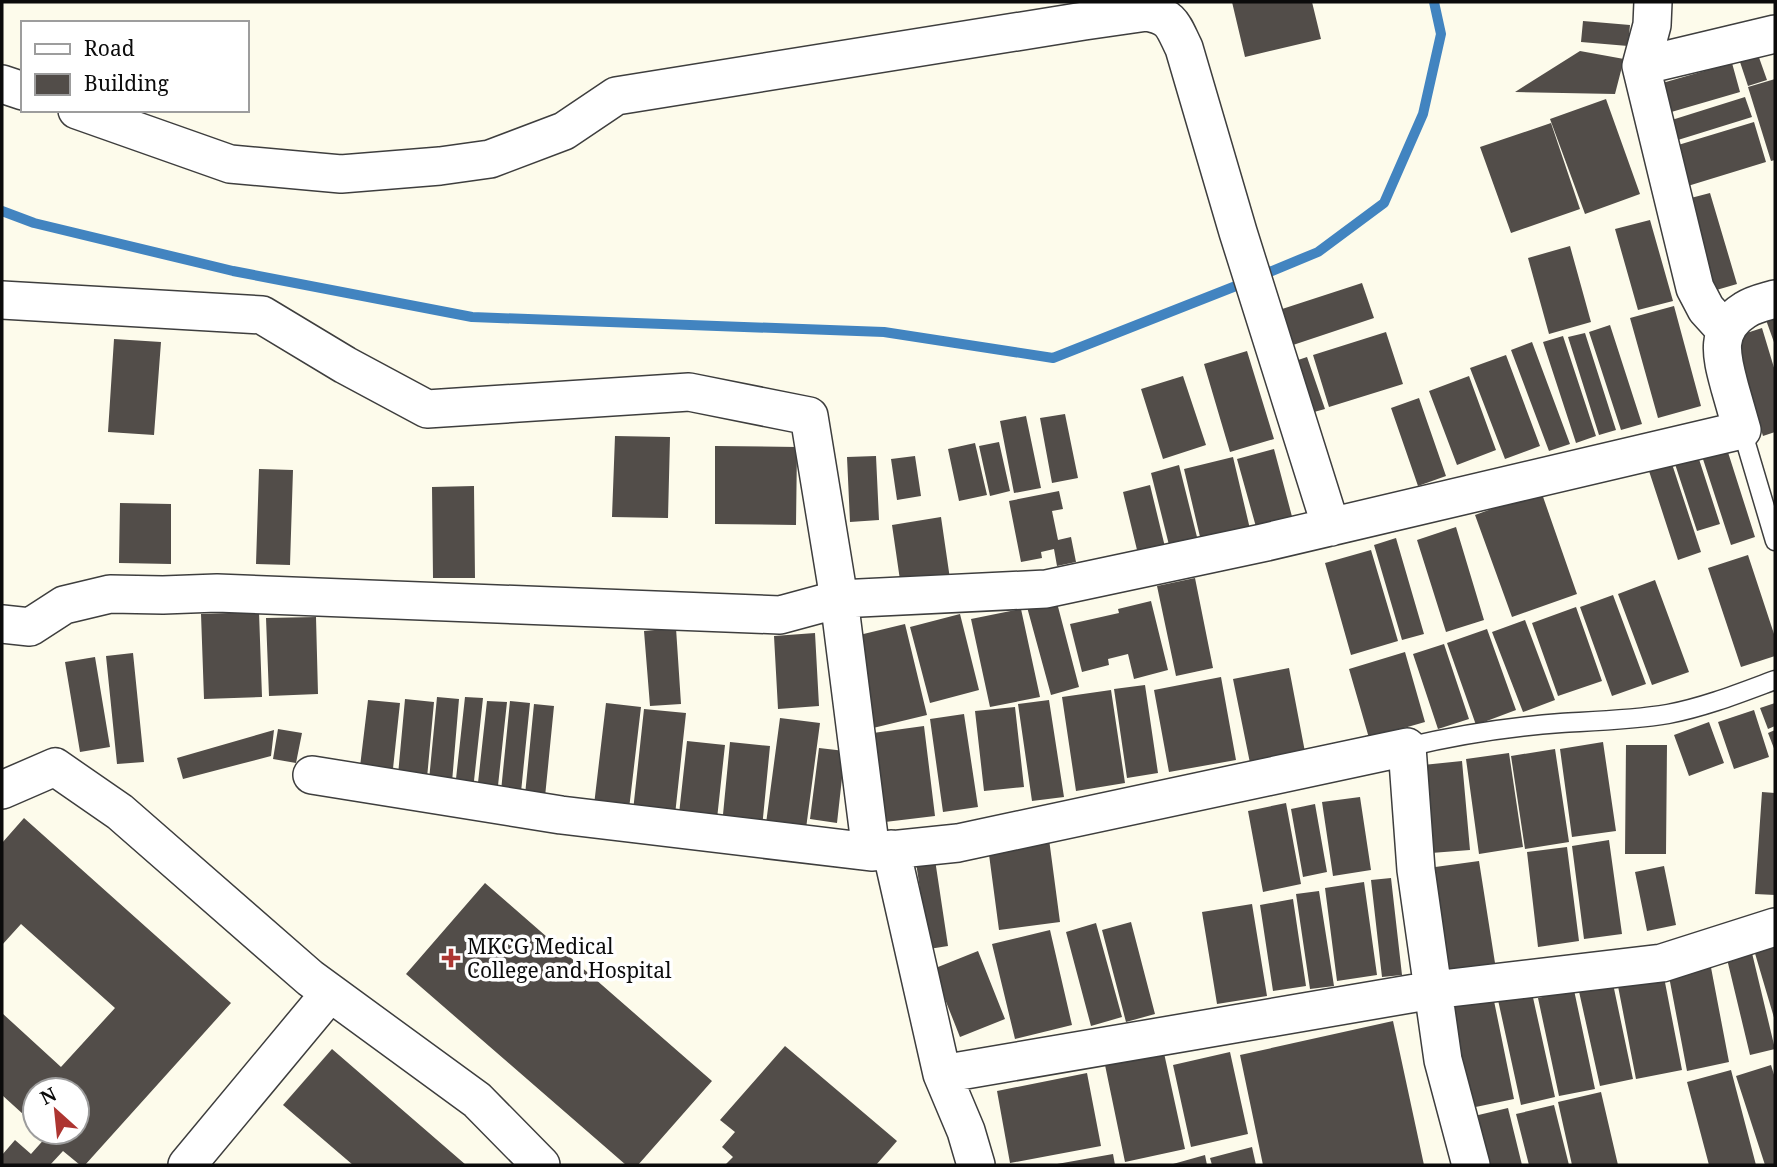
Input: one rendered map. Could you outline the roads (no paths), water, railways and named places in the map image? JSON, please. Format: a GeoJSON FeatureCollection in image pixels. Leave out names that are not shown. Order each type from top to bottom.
{"type":"FeatureCollection","features":[{"type":"Feature","properties":{"kind":"street"},"geometry":{"type":"LineString","coordinates":[[1653,2],[1652,25],[1641,66],[1695,288],[1706,309],[1725,334]]}},
{"type":"Feature","properties":{"kind":"street"},"geometry":{"type":"LineString","coordinates":[[83,112],[230,164],[341,174],[440,166],[490,159],[564,131],[616,96],[1083,11],[1147,12],[1166,17],[1184,48],[1259,302],[1331,527]]}},
{"type":"Feature","properties":{"kind":"street"},"geometry":{"type":"LineString","coordinates":[[1641,66],[1775,34]]}},
{"type":"Feature","properties":{"kind":"street"},"geometry":{"type":"LineString","coordinates":[[2,84],[21,90]]}},
{"type":"Feature","properties":{"kind":"street"},"geometry":{"type":"LineString","coordinates":[[2,624],[30,627],[64,605],[110,594],[163,596],[217,593],[780,615],[839,599],[1045,589],[1248,546],[1742,430],[1723,360],[1725,334],[1745,309],[1775,299]]}},
{"type":"Feature","properties":{"kind":"street"},"geometry":{"type":"LineString","coordinates":[[2,300],[262,315],[345,365],[427,409],[689,392],[808,416],[881,851],[942,1074],[966,1131],[976,1165]]}},
{"type":"Feature","properties":{"kind":"street"},"geometry":{"type":"LineString","coordinates":[[312,775],[561,815],[881,851],[958,843],[1407,747],[1416,870],[1443,1060],[1471,1165]]}},
{"type":"Feature","properties":{"kind":"street"},"geometry":{"type":"LineString","coordinates":[[2,790],[54,767],[120,812],[310,978],[477,1100],[541,1165]]}},
{"type":"Feature","properties":{"kind":"street"},"geometry":{"type":"LineString","coordinates":[[942,1074],[1433,990],[1662,963],[1775,928]]}},
{"type":"Feature","properties":{"kind":"street"},"geometry":{"type":"LineString","coordinates":[[187,1165],[330,993]]}},
{"type":"Feature","properties":{"kind":"lane"},"geometry":{"type":"LineString","coordinates":[[1742,430],[1775,541]]}},
{"type":"Feature","properties":{"kind":"lane"},"geometry":{"type":"LineString","coordinates":[[1407,747],[1480,732],[1665,715],[1698,708],[1775,680]]}},
{"type":"Feature","properties":{"kind":"waterway"},"geometry":{"type":"LineString","coordinates":[[1260,276],[1318,252],[1384,203],[1423,114],[1441,34],[1434,2]]}},
{"type":"Feature","properties":{"kind":"waterway"},"geometry":{"type":"LineString","coordinates":[[2,211],[34,223],[233,271],[472,317],[884,332],[1053,358],[1246,282]]}},
{"type":"Feature","properties":{"kind":"place","name":"MKCG Medical College and Hospital"},"geometry":{"type":"Point","coordinates":[451,958]}}]}
